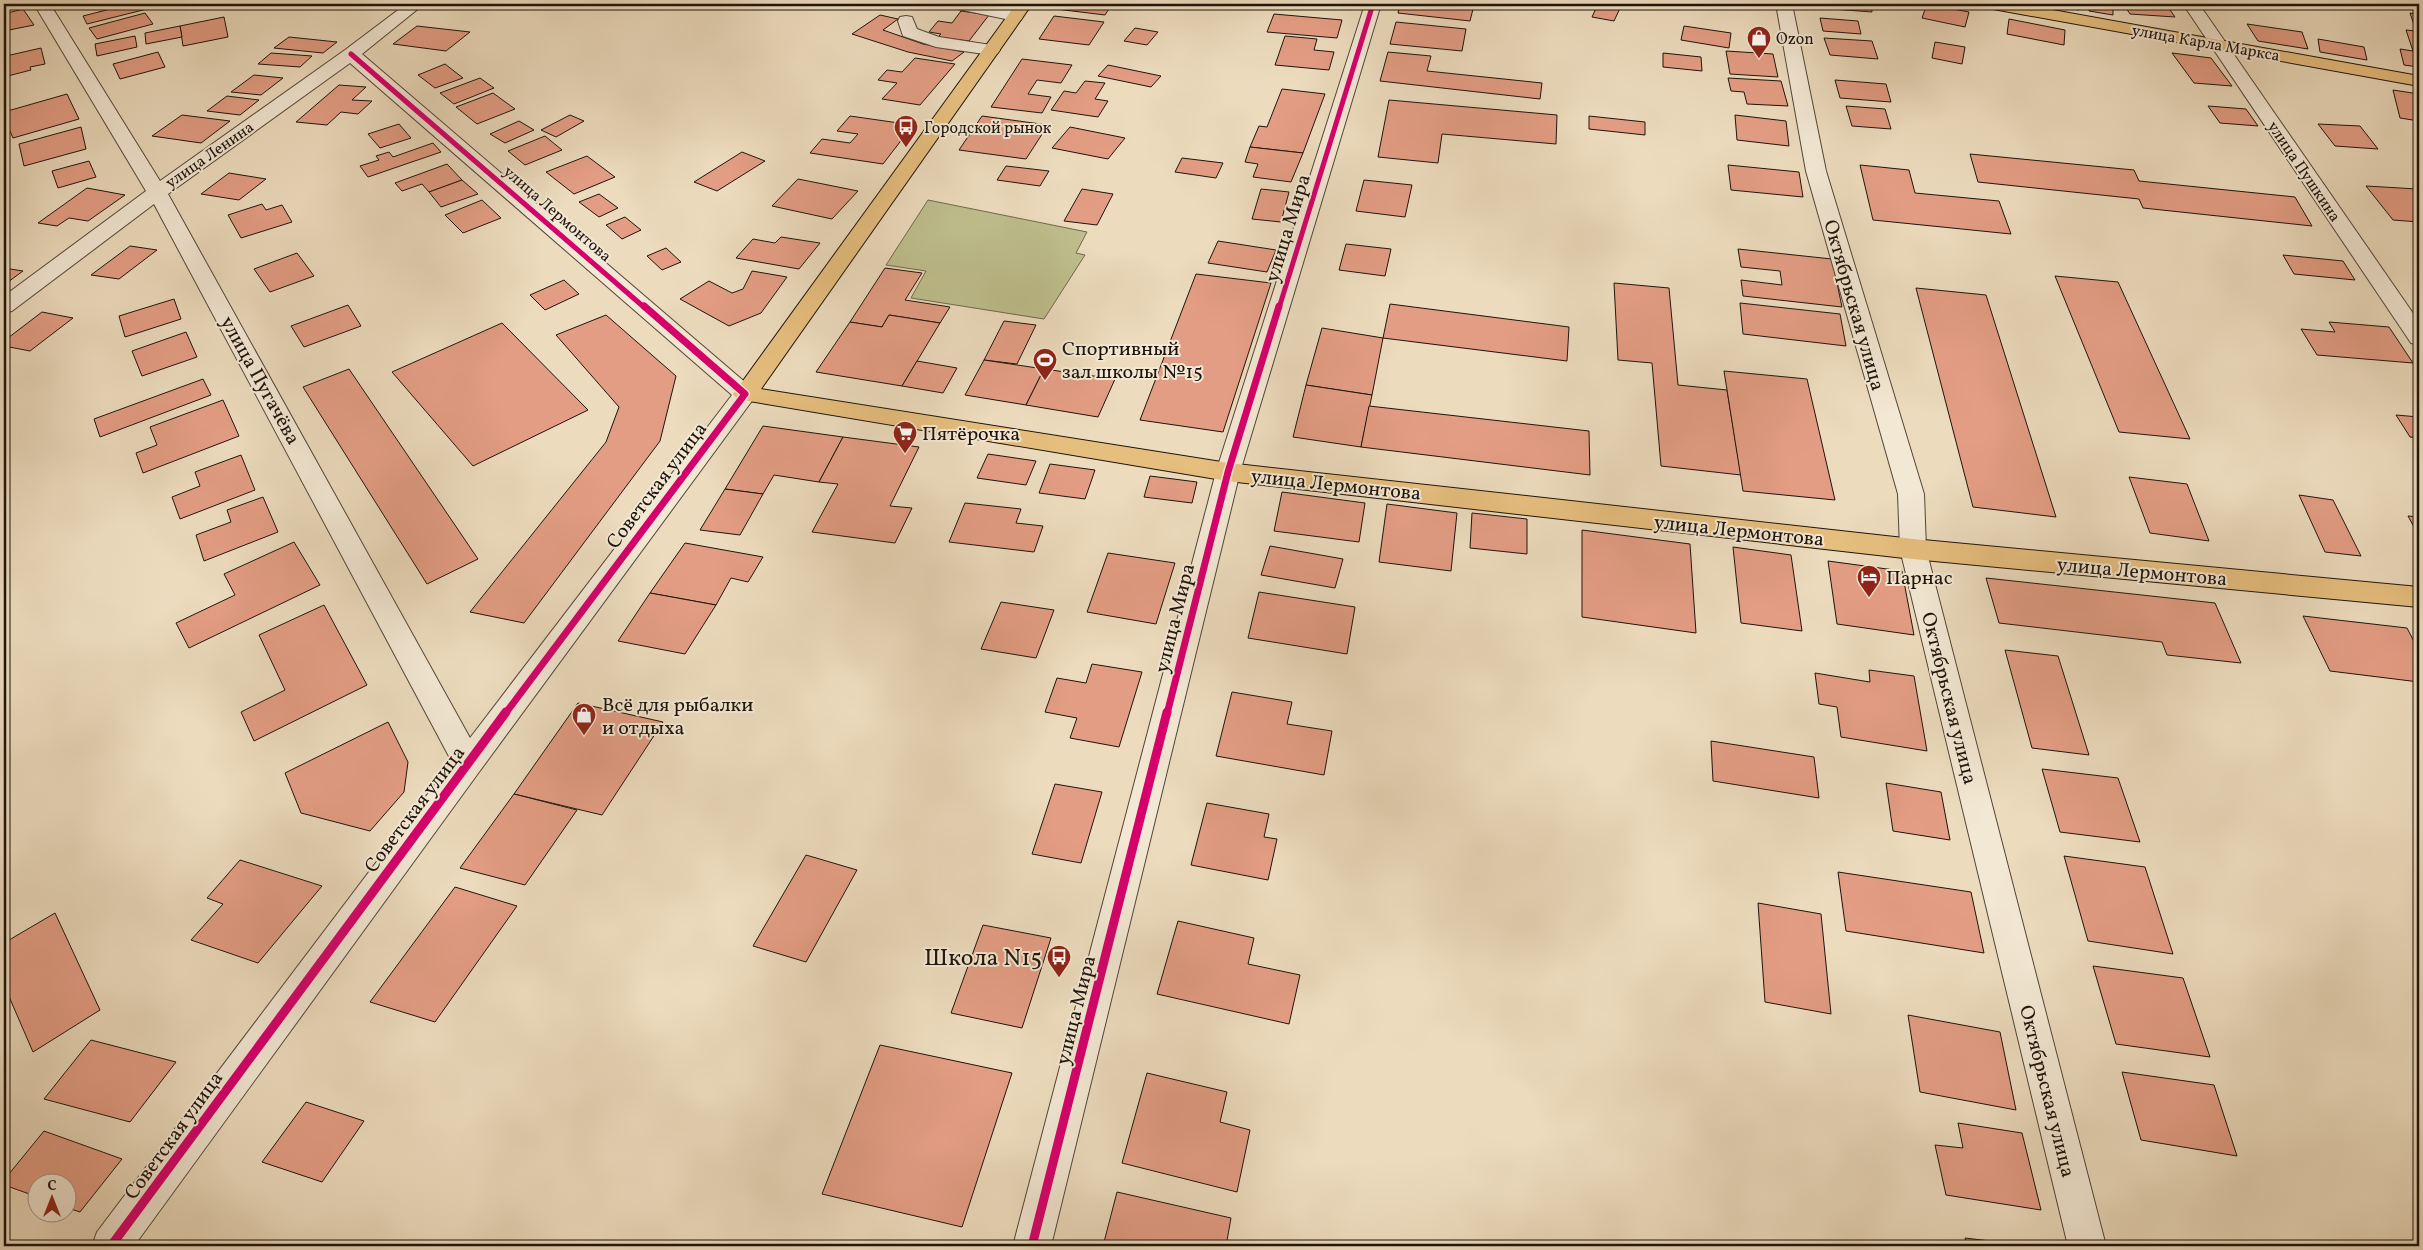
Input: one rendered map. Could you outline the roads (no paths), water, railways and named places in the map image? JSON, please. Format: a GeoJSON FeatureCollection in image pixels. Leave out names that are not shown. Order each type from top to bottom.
{"type":"FeatureCollection","features":[{"type":"Feature","properties":{"kind":"main road","name":"улица Карла Маркса"},"geometry":{"type":"LineString","coordinates":[[1993,4],[2218,43],[2419,81]]}},
{"type":"Feature","properties":{"kind":"main road","name":"Советская улица"},"geometry":{"type":"LineString","coordinates":[[745,394],[1020,10]]}},
{"type":"Feature","properties":{"kind":"main road","name":"улица Лермонтова"},"geometry":{"type":"LineString","coordinates":[[745,394],[1228,472],[1913,550],[2419,597]]}},
{"type":"Feature","properties":{"kind":"street","name":"улица Пугачёва"},"geometry":{"type":"LineString","coordinates":[[42,4],[157,192],[468,764]]}},
{"type":"Feature","properties":{"kind":"street","name":"улица Ленина"},"geometry":{"type":"LineString","coordinates":[[4,306],[157,192],[351,54],[416,4]]}},
{"type":"Feature","properties":{"kind":"street"},"geometry":{"type":"LineString","coordinates":[[959,4],[1020,10]]}},
{"type":"Feature","properties":{"kind":"street","name":"улица Мира"},"geometry":{"type":"LineString","coordinates":[[1032,1246],[1228,472],[1373,4]]}},
{"type":"Feature","properties":{"kind":"street","name":"Октябрьская улица"},"geometry":{"type":"LineString","coordinates":[[1784,4],[1816,171],[1911,494],[1913,550],[2087,1246]]}},
{"type":"Feature","properties":{"kind":"street","name":"улица Пушкина"},"geometry":{"type":"LineString","coordinates":[[2191,4],[2419,338]]}},
{"type":"Feature","properties":{"kind":"street"},"geometry":{"type":"LineString","coordinates":[[906,21],[909,32],[936,42],[991,50]]}},
{"type":"Feature","properties":{"kind":"street","name":"улица Лермонтова"},"geometry":{"type":"LineString","coordinates":[[351,54],[745,394]]}},
{"type":"Feature","properties":{"kind":"street","name":"Советская улица"},"geometry":{"type":"LineString","coordinates":[[111,1246],[745,394]]}},
{"type":"Feature","properties":{"kind":"place","name":"Ozon"},"geometry":{"type":"Point","coordinates":[1759,59]}},
{"type":"Feature","properties":{"kind":"place","name":"Городской рынок"},"geometry":{"type":"Point","coordinates":[906,148]}},
{"type":"Feature","properties":{"kind":"place","name":"Спортивный зал школы №15"},"geometry":{"type":"Point","coordinates":[1045,381]}},
{"type":"Feature","properties":{"kind":"place","name":"Пятёрочка"},"geometry":{"type":"Point","coordinates":[905,454]}},
{"type":"Feature","properties":{"kind":"place","name":"Парнас"},"geometry":{"type":"Point","coordinates":[1869,598]}},
{"type":"Feature","properties":{"kind":"place","name":"Всё для рыбалки и отдыха"},"geometry":{"type":"Point","coordinates":[584,736]}},
{"type":"Feature","properties":{"kind":"place","name":"Школа N15"},"geometry":{"type":"Point","coordinates":[1059,978]}}]}
